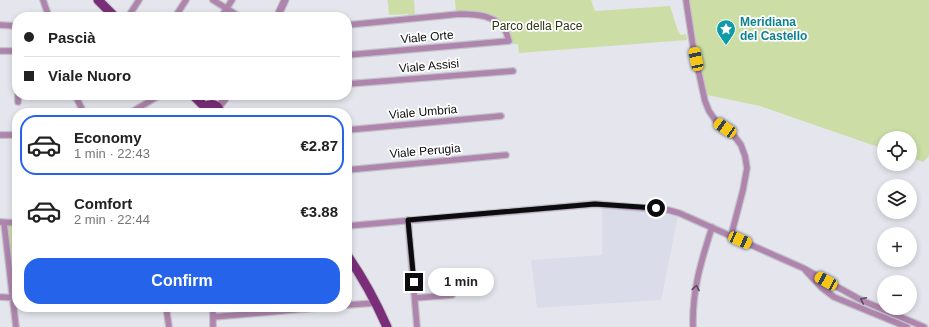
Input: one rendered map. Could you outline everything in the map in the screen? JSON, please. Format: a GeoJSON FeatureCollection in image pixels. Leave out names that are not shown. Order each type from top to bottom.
{"type":"FeatureCollection","features":[{"type":"Feature","properties":{"kind":"main road"},"geometry":{"type":"LineString","coordinates":[[98,0],[110,12]]}},
{"type":"Feature","properties":{"kind":"main road"},"geometry":{"type":"LineString","coordinates":[[206,108],[212,104],[217,108]]}},
{"type":"Feature","properties":{"kind":"main road"},"geometry":{"type":"LineString","coordinates":[[352,263],[376,303],[387,327]]}},
{"type":"Feature","properties":{"kind":"street"},"geometry":{"type":"LineString","coordinates":[[44,0],[48,12]]}},
{"type":"Feature","properties":{"kind":"street"},"geometry":{"type":"LineString","coordinates":[[131,12],[139,0]]}},
{"type":"Feature","properties":{"kind":"street"},"geometry":{"type":"LineString","coordinates":[[179,12],[186,0]]}},
{"type":"Feature","properties":{"kind":"street"},"geometry":{"type":"LineString","coordinates":[[213,0],[232,12]]}},
{"type":"Feature","properties":{"kind":"street"},"geometry":{"type":"LineString","coordinates":[[224,12],[232,0]]}},
{"type":"Feature","properties":{"kind":"street"},"geometry":{"type":"LineString","coordinates":[[279,12],[285,0]]}},
{"type":"Feature","properties":{"kind":"street"},"geometry":{"type":"LineString","coordinates":[[686,0],[693,46],[705,101],[709,111],[718,124],[732,133],[741,145],[744,156],[746,168],[743,190],[731,236]]}},
{"type":"Feature","properties":{"kind":"street","name":"Viale Orte"},"geometry":{"type":"LineString","coordinates":[[352,25],[460,14],[474,14],[491,19],[499,24],[506,31],[509,41],[352,55]]}},
{"type":"Feature","properties":{"kind":"street"},"geometry":{"type":"LineString","coordinates":[[0,25],[12,26]]}},
{"type":"Feature","properties":{"kind":"street"},"geometry":{"type":"LineString","coordinates":[[0,51],[12,51]]}},
{"type":"Feature","properties":{"kind":"street","name":"Viale Assisi"},"geometry":{"type":"LineString","coordinates":[[352,84],[513,71]]}},
{"type":"Feature","properties":{"kind":"street"},"geometry":{"type":"LineString","coordinates":[[138,108],[152,100]]}},
{"type":"Feature","properties":{"kind":"street","name":"Viale Umbria"},"geometry":{"type":"LineString","coordinates":[[352,130],[501,116]]}},
{"type":"Feature","properties":{"kind":"street"},"geometry":{"type":"LineString","coordinates":[[0,135],[12,135]]}},
{"type":"Feature","properties":{"kind":"street","name":"Viale Perugia"},"geometry":{"type":"LineString","coordinates":[[352,170],[506,155]]}},
{"type":"Feature","properties":{"kind":"street"},"geometry":{"type":"LineString","coordinates":[[352,226],[595,204],[668,210],[712,227],[803,268],[861,300],[924,327]]}},
{"type":"Feature","properties":{"kind":"street"},"geometry":{"type":"LineString","coordinates":[[408,220],[417,327]]}},
{"type":"Feature","properties":{"kind":"street"},"geometry":{"type":"LineString","coordinates":[[12,223],[2,222],[12,280]]}},
{"type":"Feature","properties":{"kind":"street"},"geometry":{"type":"LineString","coordinates":[[693,327],[693,310],[699,269],[712,227]]}},
{"type":"Feature","properties":{"kind":"street"},"geometry":{"type":"LineString","coordinates":[[803,268],[822,288],[834,297],[907,327]]}},
{"type":"Feature","properties":{"kind":"street"},"geometry":{"type":"LineString","coordinates":[[415,298],[452,295]]}},
{"type":"Feature","properties":{"kind":"street"},"geometry":{"type":"LineString","coordinates":[[0,297],[12,298]]}},
{"type":"Feature","properties":{"kind":"street"},"geometry":{"type":"LineString","coordinates":[[352,305],[376,303]]}},
{"type":"Feature","properties":{"kind":"street"},"geometry":{"type":"LineString","coordinates":[[15,312],[16,327]]}},
{"type":"Feature","properties":{"kind":"street"},"geometry":{"type":"LineString","coordinates":[[167,312],[169,327]]}},
{"type":"Feature","properties":{"kind":"street"},"geometry":{"type":"LineString","coordinates":[[213,312],[213,327]]}},
{"type":"Feature","properties":{"kind":"street"},"geometry":{"type":"LineString","coordinates":[[213,317],[270,312]]}},
{"type":"Feature","properties":{"kind":"shaded area"},"geometry":{"type":"Polygon","coordinates":[[[602,207],[656,211],[678,216],[661,300],[537,308],[531,260],[602,255],[602,207]]]}},
{"type":"Feature","properties":{"kind":"green space"},"geometry":{"type":"Polygon","coordinates":[[[387,0],[414,0],[415,16],[409,16],[408,14],[389,15],[387,0]]]}},
{"type":"Feature","properties":{"kind":"green space","name":"Parco della Pace"},"geometry":{"type":"Polygon","coordinates":[[[455,0],[591,0],[595,11],[670,6],[678,31],[681,35],[686,34],[687,40],[519,53],[518,44],[513,44],[508,29],[498,18],[485,13],[456,12],[455,0]]]}},
{"type":"Feature","properties":{"kind":"green space"},"geometry":{"type":"Polygon","coordinates":[[[689,0],[929,0],[929,156],[923,162],[917,160],[917,131],[877,131],[877,147],[760,106],[707,95],[694,33],[689,0]]]}},
{"type":"Feature","properties":{"kind":"green space"},"geometry":{"type":"Polygon","coordinates":[[[8,226],[12,226],[12,261],[8,226]]]}},
{"type":"Feature","properties":{"kind":"place","name":"Meridiana del Castello"},"geometry":{"type":"Point","coordinates":[726,46]}},
{"type":"Feature","properties":{"kind":"route"},"geometry":{"type":"LineString","coordinates":[[414,282],[408,220],[595,204],[656,208]]}}]}
